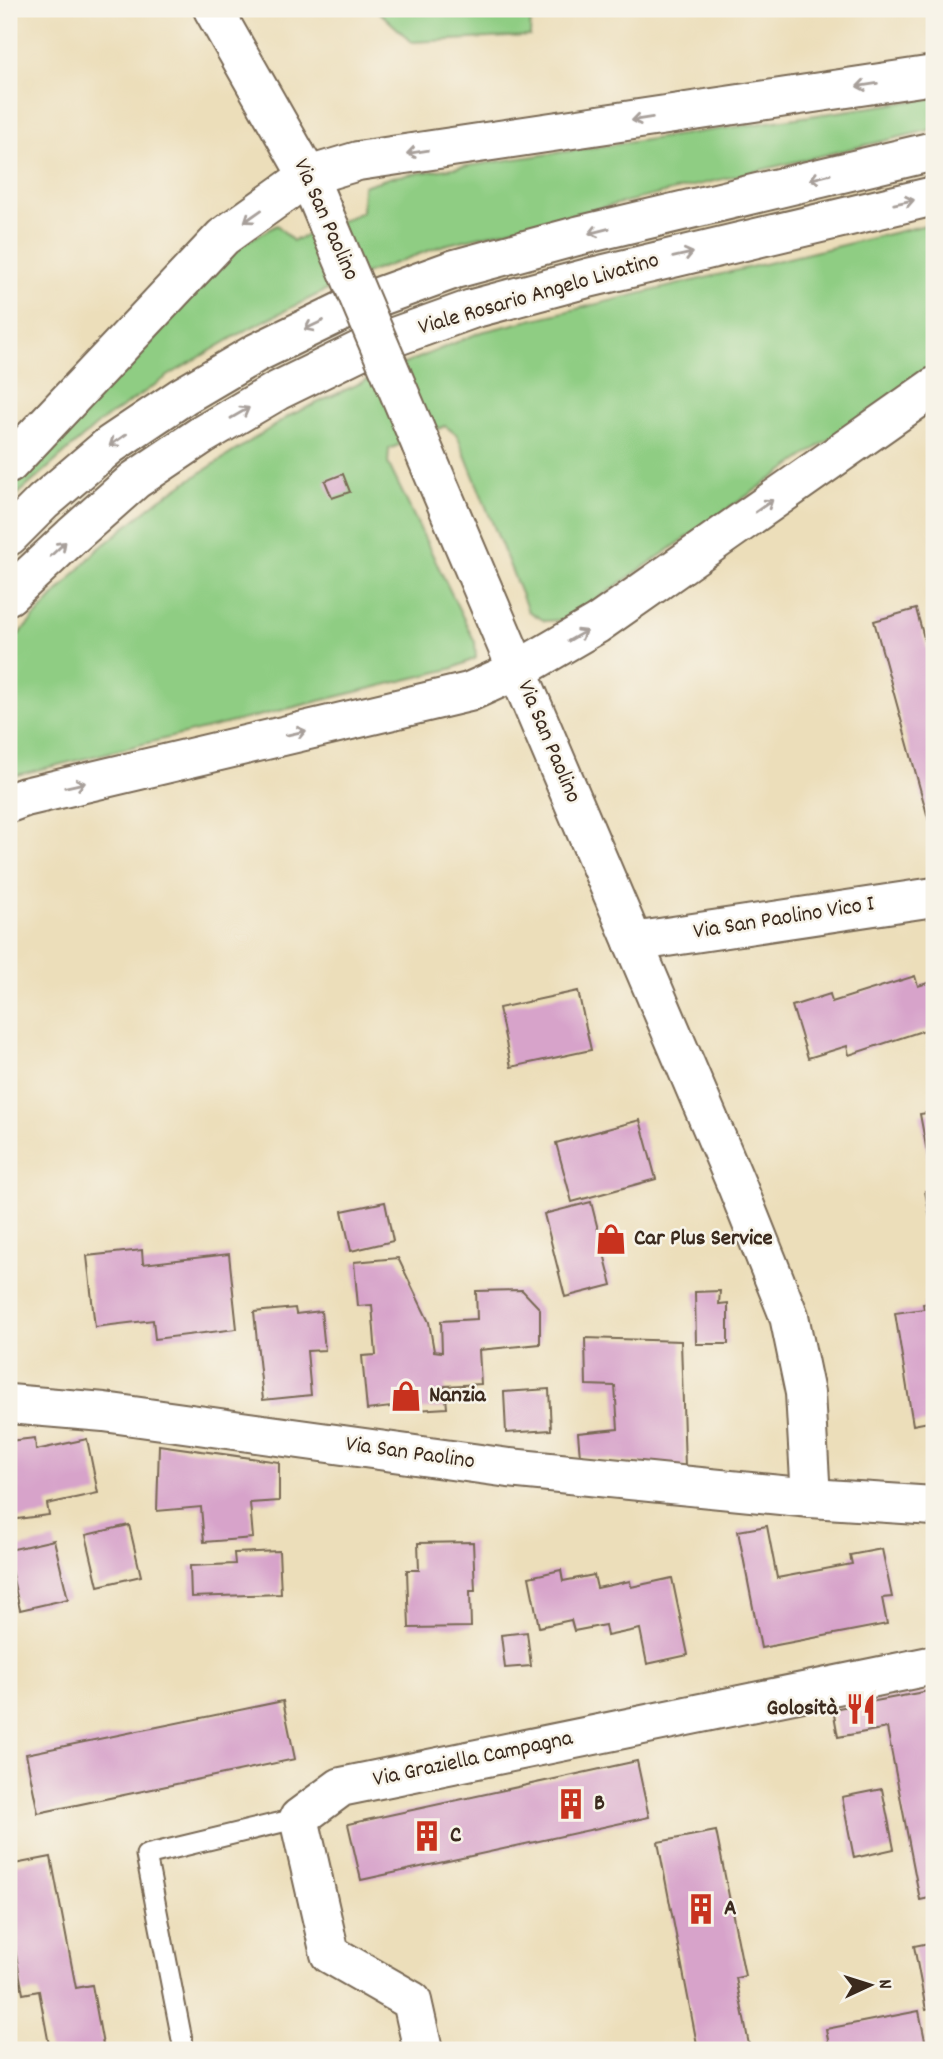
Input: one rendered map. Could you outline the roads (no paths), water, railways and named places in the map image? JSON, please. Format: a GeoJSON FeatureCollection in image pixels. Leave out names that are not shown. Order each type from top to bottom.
{"type":"FeatureCollection","features":[{"type":"Feature","properties":{"kind":"street","name":"Via San Paolino"},"geometry":{"type":"LineString","coordinates":[[214,9],[308,176],[737,1186],[789,1316],[805,1394],[811,1498]]}},
{"type":"Feature","properties":{"kind":"street"},"geometry":{"type":"LineString","coordinates":[[9,464],[223,237],[308,176],[358,161],[934,75]]}},
{"type":"Feature","properties":{"kind":"street","name":"Viale Rosario Angelo Livatino"},"geometry":{"type":"LineString","coordinates":[[9,536],[43,502],[110,445],[183,396],[256,353],[353,306],[454,269],[528,249],[934,150]]}},
{"type":"Feature","properties":{"kind":"street","name":"Viale Rosario Angelo Livatino"},"geometry":{"type":"LineString","coordinates":[[9,595],[72,536],[146,473],[202,435],[276,391],[369,346],[472,309],[588,278],[934,196]]}},
{"type":"Feature","properties":{"kind":"street"},"geometry":{"type":"LineString","coordinates":[[9,803],[469,692],[518,670],[597,624],[934,387]]}},
{"type":"Feature","properties":{"kind":"street","name":"Via San Paolino Vico I"},"geometry":{"type":"LineString","coordinates":[[633,942],[934,897]]}},
{"type":"Feature","properties":{"kind":"street","name":"Via San Paolino"},"geometry":{"type":"LineString","coordinates":[[9,1404],[104,1412],[509,1468],[811,1498],[934,1506]]}},
{"type":"Feature","properties":{"kind":"street","name":"Via Graziella Campagna"},"geometry":{"type":"LineString","coordinates":[[299,1818],[341,1787],[934,1665]]}},
{"type":"Feature","properties":{"kind":"street"},"geometry":{"type":"LineString","coordinates":[[299,1818],[330,1954],[412,2001],[423,2050]]}},
{"type":"Feature","properties":{"kind":"lane"},"geometry":{"type":"LineString","coordinates":[[184,2050],[146,1855],[299,1818]]}},
{"type":"Feature","properties":{"kind":"place","name":"Car Plus Service"},"geometry":{"type":"Point","coordinates":[611,1239]}},
{"type":"Feature","properties":{"kind":"place","name":"Nanzia"},"geometry":{"type":"Point","coordinates":[406,1396]}},
{"type":"Feature","properties":{"kind":"place","name":"Golosità"},"geometry":{"type":"Point","coordinates":[861,1709]}},
{"type":"Feature","properties":{"kind":"place","name":"B"},"geometry":{"type":"Point","coordinates":[571,1804]}},
{"type":"Feature","properties":{"kind":"place","name":"C"},"geometry":{"type":"Point","coordinates":[427,1836]}},
{"type":"Feature","properties":{"kind":"place","name":"A"},"geometry":{"type":"Point","coordinates":[701,1909]}}]}
